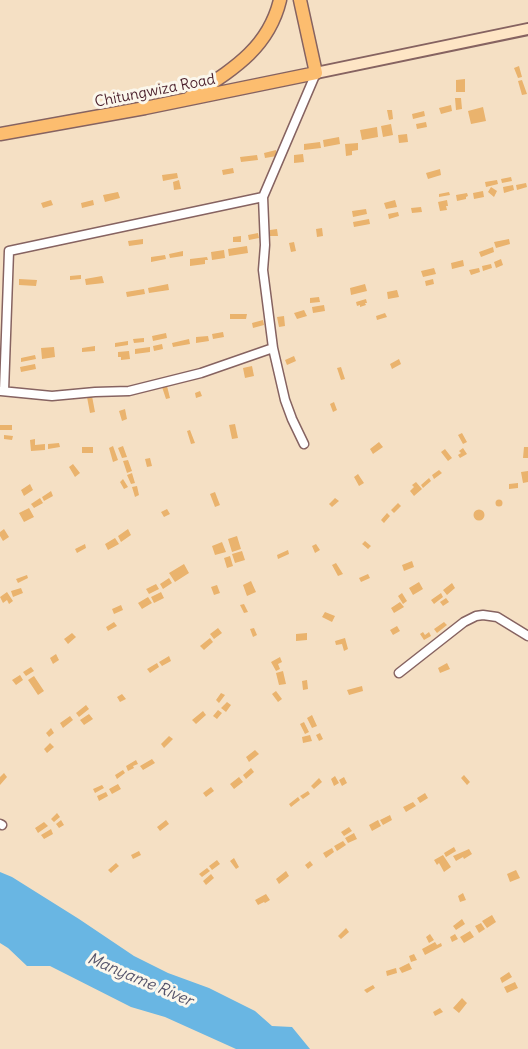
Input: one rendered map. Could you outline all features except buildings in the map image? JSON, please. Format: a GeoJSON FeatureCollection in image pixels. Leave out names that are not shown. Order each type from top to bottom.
{"type":"FeatureCollection","features":[{"type":"Feature","properties":{"kind":"main road"},"geometry":{"type":"LineString","coordinates":[[184,101],[237,66],[252,51],[276,15],[280,0]]}},
{"type":"Feature","properties":{"kind":"main road"},"geometry":{"type":"LineString","coordinates":[[300,0],[316,73],[528,29]]}},
{"type":"Feature","properties":{"kind":"main road","name":"Chitungwiza Road"},"geometry":{"type":"LineString","coordinates":[[0,134],[184,101],[316,73]]}},
{"type":"Feature","properties":{"kind":"street"},"geometry":{"type":"LineString","coordinates":[[303,444],[285,400],[273,348],[263,270],[265,245],[263,197],[316,73]]}},
{"type":"Feature","properties":{"kind":"street"},"geometry":{"type":"LineString","coordinates":[[263,197],[9,251],[2,391],[52,396],[129,391],[201,373],[273,348]]}},
{"type":"Feature","properties":{"kind":"street"},"geometry":{"type":"LineString","coordinates":[[399,673],[464,622],[476,616],[497,617],[528,636]]}},
{"type":"Feature","properties":{"kind":"water","name":"Manyame River"},"geometry":{"type":"Polygon","coordinates":[[[0,872],[12,877],[79,919],[134,956],[168,973],[209,988],[255,1011],[272,1026],[292,1027],[310,1049],[236,1049],[165,1017],[131,1007],[50,966],[27,966],[0,943],[0,872]]]}}]}
